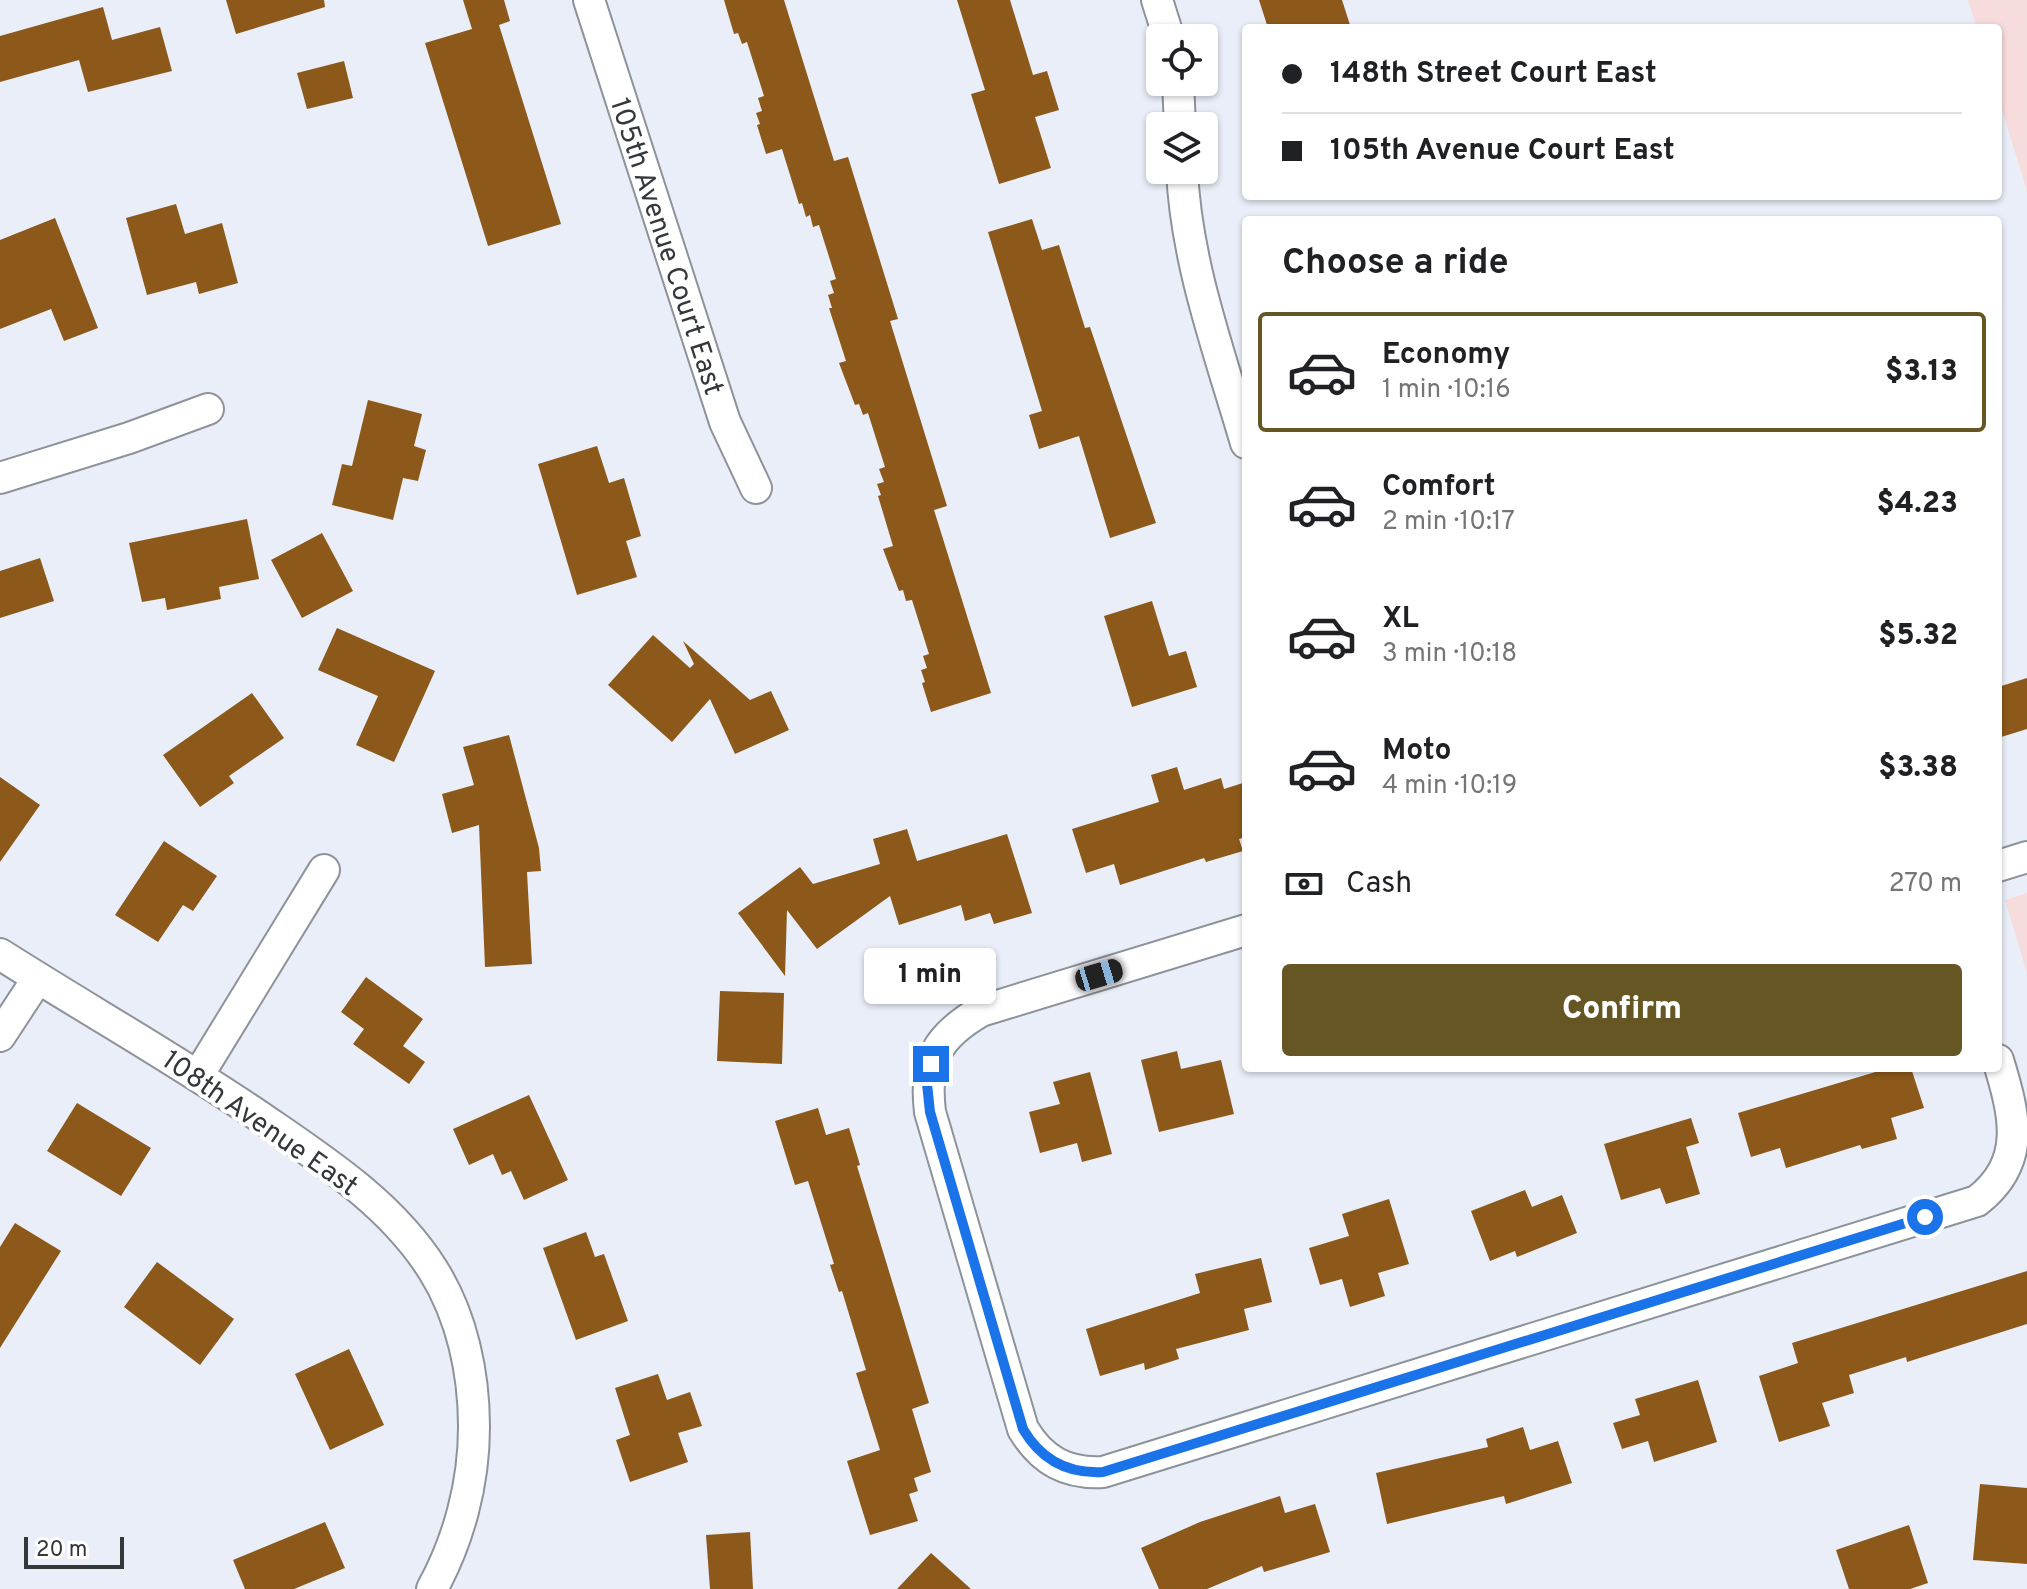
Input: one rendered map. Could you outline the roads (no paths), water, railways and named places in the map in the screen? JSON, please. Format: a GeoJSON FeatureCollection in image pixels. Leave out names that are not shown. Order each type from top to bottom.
{"type":"FeatureCollection","features":[{"type":"Feature","properties":{"kind":"street","name":"105th Avenue Court East"},"geometry":{"type":"LineString","coordinates":[[589,0],[725,422],[756,488]]}},
{"type":"Feature","properties":{"kind":"street"},"geometry":{"type":"LineString","coordinates":[[1157,0],[1165,24]]}},
{"type":"Feature","properties":{"kind":"street"},"geometry":{"type":"LineString","coordinates":[[1183,184],[1196,268],[1242,427]]}},
{"type":"Feature","properties":{"kind":"street"},"geometry":{"type":"LineString","coordinates":[[0,478],[129,438],[208,409]]}},
{"type":"Feature","properties":{"kind":"street"},"geometry":{"type":"LineString","coordinates":[[2002,865],[2027,857]]}},
{"type":"Feature","properties":{"kind":"street"},"geometry":{"type":"LineString","coordinates":[[199,1074],[324,870]]}},
{"type":"Feature","properties":{"kind":"street"},"geometry":{"type":"LineString","coordinates":[[1242,931],[981,1011],[958,1025],[936,1051],[927,1084],[930,1112],[1023,1429],[1032,1445],[1056,1464],[1085,1473],[1103,1472],[1977,1201],[1992,1191],[2007,1172],[2016,1150],[2017,1130],[2001,1072]]}},
{"type":"Feature","properties":{"kind":"street","name":"108th Avenue East"},"geometry":{"type":"LineString","coordinates":[[0,954],[199,1074],[351,1179],[406,1235],[433,1270],[450,1304],[465,1346],[474,1393],[470,1484],[458,1527],[435,1584]]}},
{"type":"Feature","properties":{"kind":"street"},"geometry":{"type":"LineString","coordinates":[[0,1036],[38,978]]}}]}
